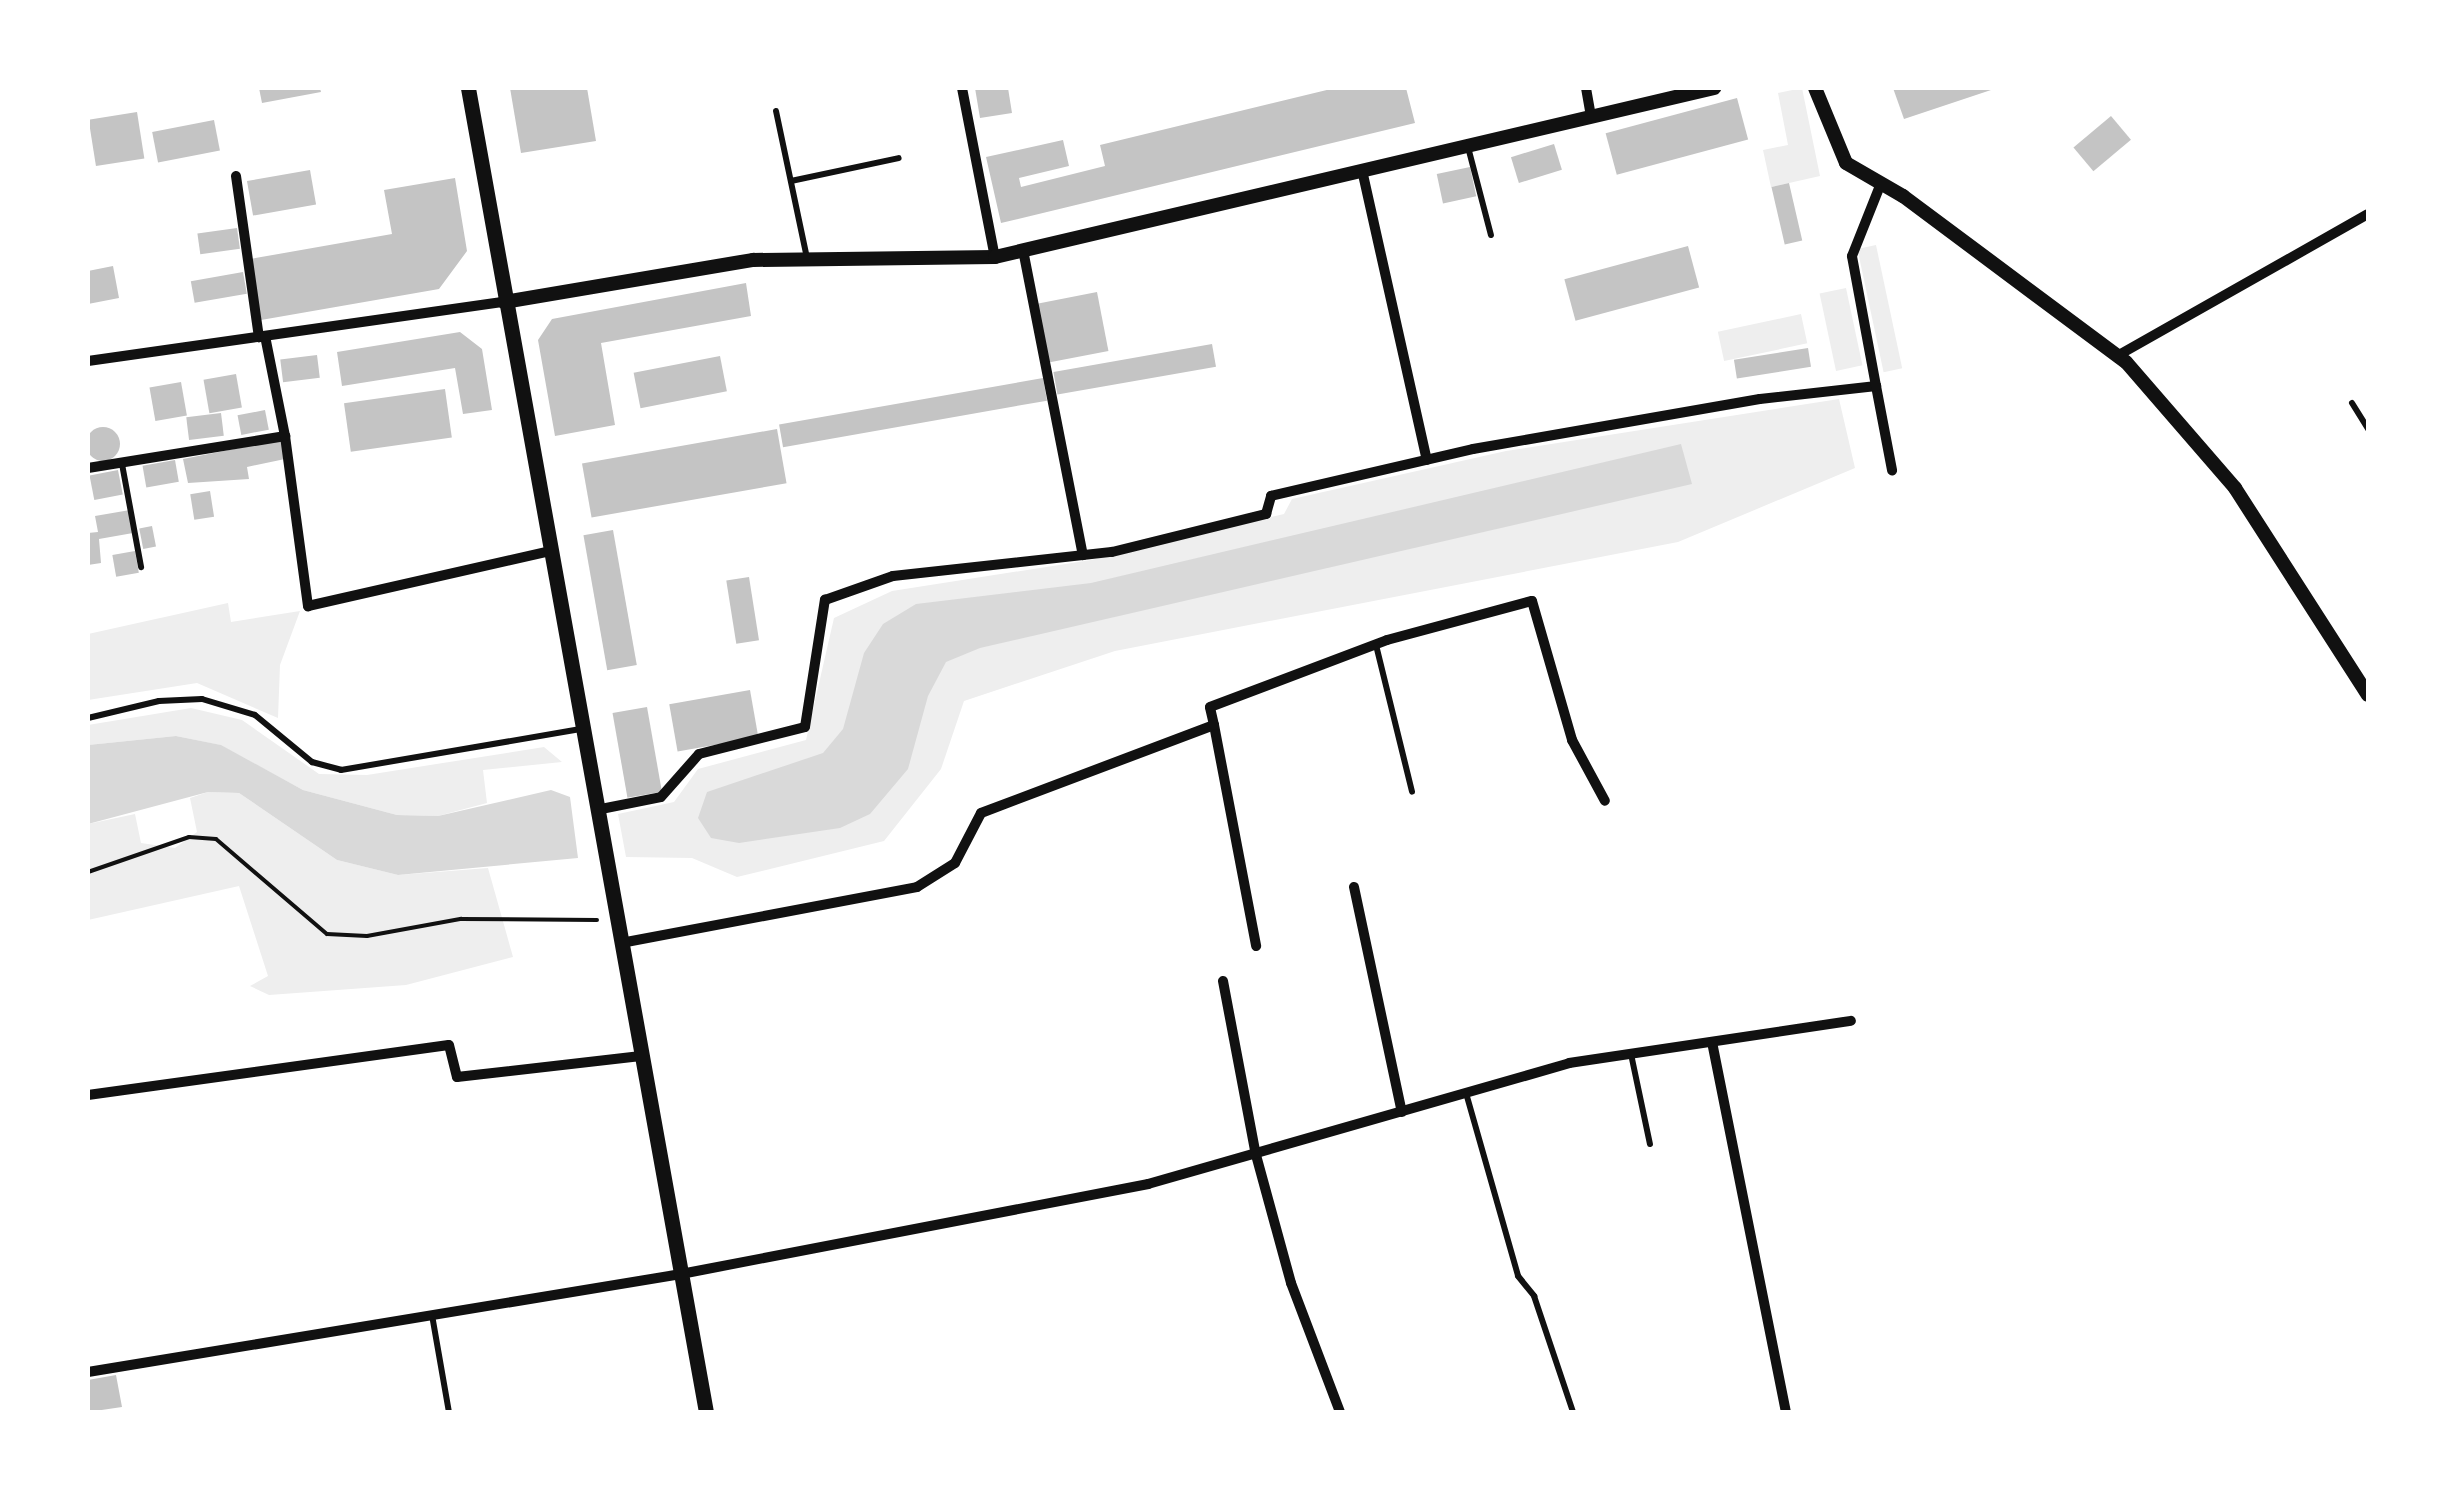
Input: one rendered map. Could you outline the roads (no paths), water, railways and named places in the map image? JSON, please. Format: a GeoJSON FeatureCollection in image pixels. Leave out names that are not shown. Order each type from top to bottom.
{"type":"FeatureCollection","features":[{"type":"Feature","properties":{"kind":"main road"},"geometry":{"type":"LineString","coordinates":[[468,88],[706,1412]]}},
{"type":"Feature","properties":{"kind":"street"},"geometry":{"type":"LineString","coordinates":[[962,88],[995,257]]}},
{"type":"Feature","properties":{"kind":"street"},"geometry":{"type":"LineString","coordinates":[[1586,88],[1591,116]]}},
{"type":"Feature","properties":{"kind":"street"},"geometry":{"type":"LineString","coordinates":[[88,360],[504,302],[753,260],[995,257],[1714,88]]}},
{"type":"Feature","properties":{"kind":"street"},"geometry":{"type":"LineString","coordinates":[[1814,88],[1846,163],[1881,184],[2117,356],[2235,488],[2368,695]]}},
{"type":"Feature","properties":{"kind":"street"},"geometry":{"type":"LineString","coordinates":[[1362,170],[1427,460]]}},
{"type":"Feature","properties":{"kind":"street"},"geometry":{"type":"LineString","coordinates":[[236,176],[262,336],[285,436],[308,606],[550,551]]}},
{"type":"Feature","properties":{"kind":"street"},"geometry":{"type":"LineString","coordinates":[[1881,184],[1852,256],[1892,470]]}},
{"type":"Feature","properties":{"kind":"street"},"geometry":{"type":"LineString","coordinates":[[2117,356],[2368,214]]}},
{"type":"Feature","properties":{"kind":"street"},"geometry":{"type":"LineString","coordinates":[[1023,250],[1083,554]]}},
{"type":"Feature","properties":{"kind":"street"},"geometry":{"type":"LineString","coordinates":[[596,810],[661,797],[700,754],[805,727],[825,600],[893,576],[1083,554],[1266,514],[1271,496],[1427,460],[1760,398],[1876,386]]}},
{"type":"Feature","properties":{"kind":"street"},"geometry":{"type":"LineString","coordinates":[[88,468],[285,436]]}},
{"type":"Feature","properties":{"kind":"street"},"geometry":{"type":"LineString","coordinates":[[1256,946],[1210,708],[1376,644],[1532,602],[1572,740],[1605,801]]}},
{"type":"Feature","properties":{"kind":"street"},"geometry":{"type":"LineString","coordinates":[[620,943],[917,888],[954,863],[982,813],[1214,726]]}},
{"type":"Feature","properties":{"kind":"street"},"geometry":{"type":"LineString","coordinates":[[1354,887],[1402,1112]]}},
{"type":"Feature","properties":{"kind":"street"},"geometry":{"type":"LineString","coordinates":[[1223,981],[1256,1155],[1292,1283],[1340,1412]]}},
{"type":"Feature","properties":{"kind":"street"},"geometry":{"type":"LineString","coordinates":[[88,1372],[681,1274],[1148,1184],[1570,1063],[1851,1021]]}},
{"type":"Feature","properties":{"kind":"street"},"geometry":{"type":"LineString","coordinates":[[1712,1042],[1786,1412]]}},
{"type":"Feature","properties":{"kind":"street"},"geometry":{"type":"LineString","coordinates":[[88,1095],[450,1045],[458,1077],[641,1056]]}},
{"type":"Feature","properties":{"kind":"lane"},"geometry":{"type":"LineString","coordinates":[[776,111],[808,260]]}},
{"type":"Feature","properties":{"kind":"lane"},"geometry":{"type":"LineString","coordinates":[[1468,146],[1492,236]]}},
{"type":"Feature","properties":{"kind":"lane"},"geometry":{"type":"LineString","coordinates":[[791,181],[899,158]]}},
{"type":"Feature","properties":{"kind":"lane"},"geometry":{"type":"LineString","coordinates":[[2352,403],[2368,430]]}},
{"type":"Feature","properties":{"kind":"lane"},"geometry":{"type":"LineString","coordinates":[[122,464],[141,567]]}},
{"type":"Feature","properties":{"kind":"lane"},"geometry":{"type":"LineString","coordinates":[[1376,644],[1412,792]]}},
{"type":"Feature","properties":{"kind":"lane"},"geometry":{"type":"LineString","coordinates":[[88,718],[159,701],[202,700],[255,715],[312,762],[341,770],[582,729]]}},
{"type":"Feature","properties":{"kind":"lane"},"geometry":{"type":"LineString","coordinates":[[1631,1054],[1650,1144]]}},
{"type":"Feature","properties":{"kind":"lane"},"geometry":{"type":"LineString","coordinates":[[1466,1093],[1518,1276],[1534,1296],[1574,1412]]}},
{"type":"Feature","properties":{"kind":"lane"},"geometry":{"type":"LineString","coordinates":[[432,1315],[448,1412]]}}]}
